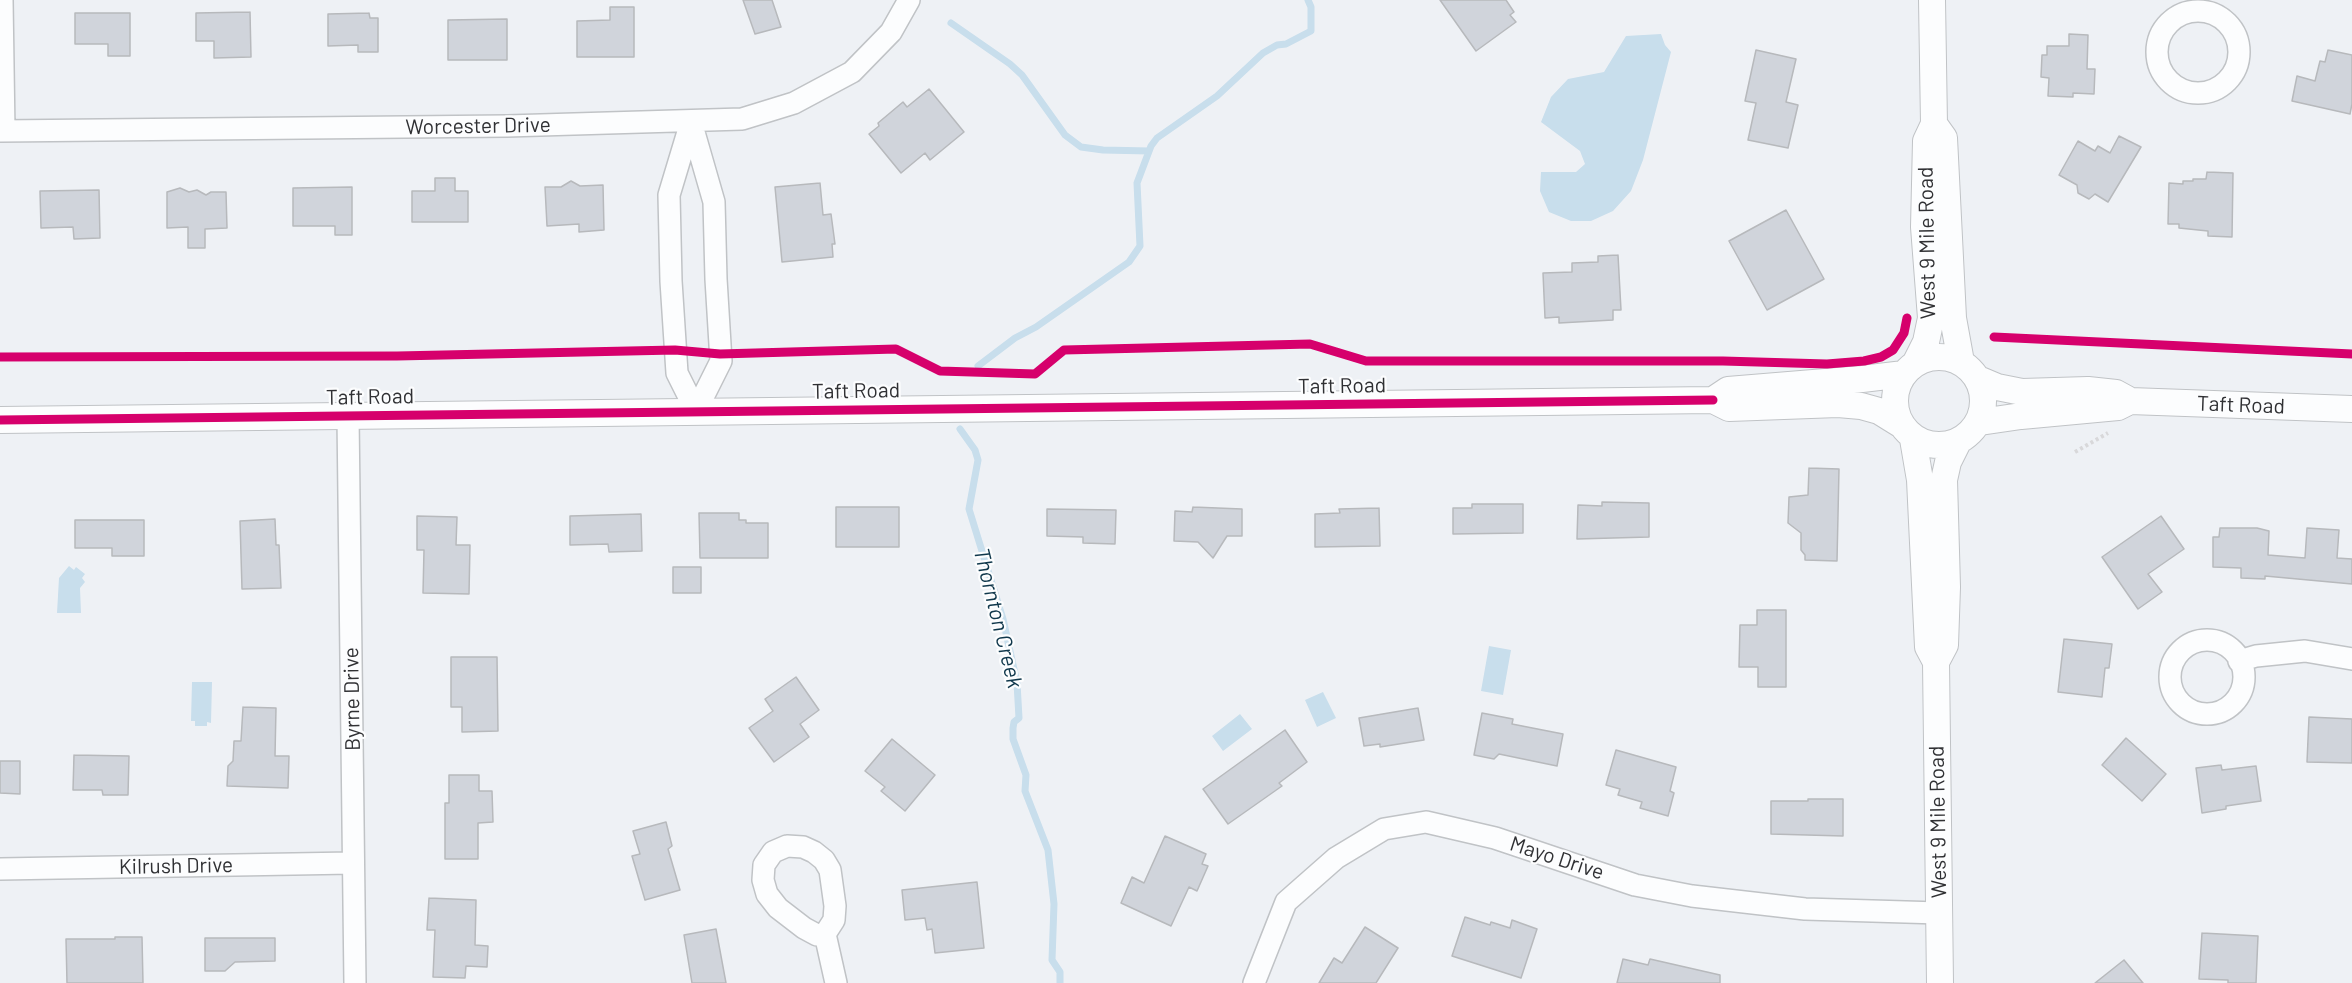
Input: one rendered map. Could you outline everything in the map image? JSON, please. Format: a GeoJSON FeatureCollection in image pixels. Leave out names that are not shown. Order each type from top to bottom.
{"type":"FeatureCollection","features":[{"type":"Feature","properties":{"kind":"street"},"geometry":{"type":"LineString","coordinates":[[2,0],[2,131]]}},
{"type":"Feature","properties":{"kind":"street","name":"Worcester Drive"},"geometry":{"type":"LineString","coordinates":[[2,131],[507,126],[742,119],[794,103],[852,72],[891,32],[909,0]]}},
{"type":"Feature","properties":{"kind":"street","name":"West 9 Mile Road"},"geometry":{"type":"LineString","coordinates":[[1910,368],[1926,342],[1931,318],[1924,227],[1926,141],[1934,124],[1932,0]]}},
{"type":"Feature","properties":{"kind":"street"},"geometry":{"type":"LineString","coordinates":[[691,122],[669,195],[670,270],[677,373],[696,411]]}},
{"type":"Feature","properties":{"kind":"street"},"geometry":{"type":"LineString","coordinates":[[691,122],[714,202],[721,361],[696,411]]}},
{"type":"Feature","properties":{"kind":"street","name":"West 9 Mile Road"},"geometry":{"type":"LineString","coordinates":[[1934,124],[1944,138],[1953,318],[1970,371]]}},
{"type":"Feature","properties":{"kind":"street"},"geometry":{"type":"LineString","coordinates":[[1932,358],[1946,358],[1970,371],[1983,393],[1980,422],[1972,432],[1958,442],[1944,445],[1927,444],[1906,431],[1896,396],[1910,368],[1932,358]]}},
{"type":"Feature","properties":{"kind":"street","name":"Taft Road"},"geometry":{"type":"LineString","coordinates":[[1713,400],[1728,390],[1862,379],[1910,368]]}},
{"type":"Feature","properties":{"kind":"street","name":"Taft Road"},"geometry":{"type":"LineString","coordinates":[[1970,371],[1997,387],[2022,392],[2066,389],[2116,393],[2130,401],[2352,409]]}},
{"type":"Feature","properties":{"kind":"street","name":"Taft Road"},"geometry":{"type":"LineString","coordinates":[[0,420],[1713,400],[1729,408],[1838,404],[1861,406],[1879,411],[1906,431]]}},
{"type":"Feature","properties":{"kind":"street","name":"Taft Road"},"geometry":{"type":"LineString","coordinates":[[1980,422],[2118,407],[2130,401]]}},
{"type":"Feature","properties":{"kind":"street","name":"Byrne Drive"},"geometry":{"type":"LineString","coordinates":[[348,416],[355,983]]}},
{"type":"Feature","properties":{"kind":"street","name":"West 9 Mile Road"},"geometry":{"type":"LineString","coordinates":[[1906,431],[1920,480],[1928,647],[1936,662],[1940,983]]}},
{"type":"Feature","properties":{"kind":"street","name":"West 9 Mile Road"},"geometry":{"type":"LineString","coordinates":[[1936,662],[1945,645],[1947,587],[1944,480],[1948,462],[1958,442]]}},
{"type":"Feature","properties":{"kind":"street"},"geometry":{"type":"LineString","coordinates":[[2239,661],[2256,656],[2305,651],[2352,658]]}},
{"type":"Feature","properties":{"kind":"street","name":"Mayo Drive"},"geometry":{"type":"LineString","coordinates":[[1254,983],[1286,902],[1336,858],[1384,829],[1426,822],[1495,838],[1635,885],[1692,896],[1805,909],[1939,913]]}},
{"type":"Feature","properties":{"kind":"street","name":"Kilrush Drive"},"geometry":{"type":"LineString","coordinates":[[0,869],[352,863]]}},
{"type":"Feature","properties":{"kind":"street"},"geometry":{"type":"LineString","coordinates":[[825,934],[836,983]]}},
{"type":"Feature","properties":{"kind":"water"},"geometry":{"type":"Polygon","coordinates":[[[1661,34],[1665,45],[1671,52],[1643,160],[1631,191],[1613,211],[1591,221],[1571,221],[1549,212],[1540,191],[1541,172],[1576,172],[1585,164],[1580,151],[1541,122],[1551,97],[1568,79],[1604,72],[1626,36],[1661,34]]]}},
{"type":"Feature","properties":{"kind":"water"},"geometry":{"type":"Polygon","coordinates":[[[69,566],[74,570],[76,567],[85,574],[82,578],[85,582],[80,588],[81,613],[57,613],[59,578],[69,566]]]}},
{"type":"Feature","properties":{"kind":"water"},"geometry":{"type":"Polygon","coordinates":[[[1489,646],[1511,650],[1503,695],[1481,691],[1489,646]]]}},
{"type":"Feature","properties":{"kind":"water"},"geometry":{"type":"Polygon","coordinates":[[[192,682],[212,682],[211,723],[207,722],[207,726],[195,726],[195,721],[191,721],[192,682]]]}},
{"type":"Feature","properties":{"kind":"water"},"geometry":{"type":"Polygon","coordinates":[[[1323,692],[1336,718],[1317,727],[1305,700],[1323,692]]]}},
{"type":"Feature","properties":{"kind":"water"},"geometry":{"type":"Polygon","coordinates":[[[1240,714],[1252,729],[1223,751],[1212,736],[1240,714]]]}},
{"type":"Feature","properties":{"kind":"building"},"geometry":{"type":"Polygon","coordinates":[[[743,0],[772,0],[781,27],[755,34],[743,0]]]}},
{"type":"Feature","properties":{"kind":"building"},"geometry":{"type":"Polygon","coordinates":[[[1440,0],[1506,0],[1514,12],[1510,15],[1516,22],[1476,51],[1440,0]]]}},
{"type":"Feature","properties":{"kind":"building"},"geometry":{"type":"Polygon","coordinates":[[[610,7],[634,7],[634,57],[577,57],[577,21],[610,20],[610,7]]]}},
{"type":"Feature","properties":{"kind":"building"},"geometry":{"type":"Polygon","coordinates":[[[250,12],[251,57],[214,58],[214,41],[196,41],[196,13],[250,12]]]}},
{"type":"Feature","properties":{"kind":"building"},"geometry":{"type":"Polygon","coordinates":[[[75,13],[130,13],[130,56],[108,56],[108,44],[75,44],[75,13]]]}},
{"type":"Feature","properties":{"kind":"building"},"geometry":{"type":"Polygon","coordinates":[[[369,13],[370,18],[378,18],[378,52],[358,52],[358,45],[328,46],[328,14],[369,13]]]}},
{"type":"Feature","properties":{"kind":"building"},"geometry":{"type":"Polygon","coordinates":[[[507,19],[507,60],[448,60],[448,20],[507,19]]]}},
{"type":"Feature","properties":{"kind":"building"},"geometry":{"type":"Polygon","coordinates":[[[2069,34],[2088,35],[2087,69],[2095,69],[2094,94],[2073,93],[2073,97],[2048,96],[2049,78],[2041,77],[2042,55],[2047,55],[2047,46],[2069,46],[2069,34]]]}},
{"type":"Feature","properties":{"kind":"building"},"geometry":{"type":"Polygon","coordinates":[[[1756,50],[1796,59],[1786,102],[1798,105],[1788,148],[1748,140],[1756,103],[1745,101],[1756,50]]]}},
{"type":"Feature","properties":{"kind":"building"},"geometry":{"type":"Polygon","coordinates":[[[2328,50],[2352,55],[2350,114],[2292,101],[2297,76],[2315,81],[2320,61],[2325,62],[2328,50]]]}},
{"type":"Feature","properties":{"kind":"building"},"geometry":{"type":"Polygon","coordinates":[[[929,89],[964,132],[930,160],[925,153],[901,173],[869,134],[879,126],[878,123],[903,102],[907,107],[929,89]]]}},
{"type":"Feature","properties":{"kind":"building"},"geometry":{"type":"Polygon","coordinates":[[[2119,136],[2141,147],[2108,202],[2095,194],[2089,199],[2078,193],[2077,185],[2059,175],[2078,141],[2095,151],[2098,146],[2110,153],[2119,136]]]}},
{"type":"Feature","properties":{"kind":"building"},"geometry":{"type":"Polygon","coordinates":[[[2207,172],[2233,173],[2232,237],[2208,236],[2208,231],[2179,228],[2179,224],[2168,224],[2169,183],[2183,184],[2183,181],[2206,179],[2207,172]]]}},
{"type":"Feature","properties":{"kind":"building"},"geometry":{"type":"Polygon","coordinates":[[[435,178],[455,178],[455,191],[468,191],[468,222],[412,222],[412,191],[435,191],[435,178]]]}},
{"type":"Feature","properties":{"kind":"building"},"geometry":{"type":"Polygon","coordinates":[[[571,181],[580,186],[603,185],[604,230],[579,232],[579,224],[547,226],[545,187],[561,187],[571,181]]]}},
{"type":"Feature","properties":{"kind":"building"},"geometry":{"type":"Polygon","coordinates":[[[820,183],[823,215],[831,214],[835,244],[832,244],[833,257],[782,262],[775,187],[820,183]]]}},
{"type":"Feature","properties":{"kind":"building"},"geometry":{"type":"Polygon","coordinates":[[[352,187],[352,235],[335,235],[335,226],[293,226],[293,188],[352,187]]]}},
{"type":"Feature","properties":{"kind":"building"},"geometry":{"type":"Polygon","coordinates":[[[180,188],[189,192],[197,190],[206,195],[211,192],[226,192],[227,228],[205,229],[205,248],[188,248],[188,227],[167,228],[167,192],[180,188]]]}},
{"type":"Feature","properties":{"kind":"building"},"geometry":{"type":"Polygon","coordinates":[[[99,190],[100,238],[74,239],[73,227],[41,228],[40,191],[99,190]]]}},
{"type":"Feature","properties":{"kind":"building"},"geometry":{"type":"Polygon","coordinates":[[[1786,210],[1824,279],[1767,310],[1729,241],[1786,210]]]}},
{"type":"Feature","properties":{"kind":"building"},"geometry":{"type":"Polygon","coordinates":[[[1618,255],[1621,310],[1613,310],[1613,320],[1559,323],[1559,317],[1545,318],[1543,273],[1572,272],[1572,263],[1598,262],[1598,256],[1618,255]]]}},
{"type":"Feature","properties":{"kind":"building"},"geometry":{"type":"Polygon","coordinates":[[[1809,468],[1839,469],[1837,561],[1805,560],[1805,555],[1801,550],[1801,533],[1788,523],[1789,497],[1808,495],[1809,468]]]}},
{"type":"Feature","properties":{"kind":"building"},"geometry":{"type":"Polygon","coordinates":[[[1602,502],[1649,503],[1649,537],[1577,539],[1578,505],[1602,506],[1602,502]]]}},
{"type":"Feature","properties":{"kind":"building"},"geometry":{"type":"Polygon","coordinates":[[[1472,504],[1523,504],[1523,533],[1453,534],[1453,508],[1472,508],[1472,504]]]}},
{"type":"Feature","properties":{"kind":"building"},"geometry":{"type":"Polygon","coordinates":[[[836,507],[899,507],[899,547],[836,547],[836,507]]]}},
{"type":"Feature","properties":{"kind":"building"},"geometry":{"type":"Polygon","coordinates":[[[1193,507],[1242,509],[1242,536],[1227,536],[1213,558],[1198,542],[1174,541],[1175,511],[1192,512],[1193,507]]]}},
{"type":"Feature","properties":{"kind":"building"},"geometry":{"type":"Polygon","coordinates":[[[1379,508],[1380,546],[1315,547],[1315,514],[1340,513],[1339,509],[1379,508]]]}},
{"type":"Feature","properties":{"kind":"building"},"geometry":{"type":"Polygon","coordinates":[[[1047,509],[1116,510],[1115,544],[1083,543],[1083,537],[1047,536],[1047,509]]]}},
{"type":"Feature","properties":{"kind":"building"},"geometry":{"type":"Polygon","coordinates":[[[699,513],[739,513],[739,520],[746,520],[746,523],[768,523],[768,558],[700,558],[699,513]]]}},
{"type":"Feature","properties":{"kind":"building"},"geometry":{"type":"Polygon","coordinates":[[[641,514],[642,551],[609,552],[608,544],[570,545],[570,516],[641,514]]]}},
{"type":"Feature","properties":{"kind":"building"},"geometry":{"type":"Polygon","coordinates":[[[417,516],[457,517],[456,545],[470,545],[469,594],[423,593],[424,550],[417,550],[417,516]]]}},
{"type":"Feature","properties":{"kind":"building"},"geometry":{"type":"Polygon","coordinates":[[[2161,516],[2184,549],[2148,574],[2162,592],[2138,609],[2102,557],[2161,516]]]}},
{"type":"Feature","properties":{"kind":"building"},"geometry":{"type":"Polygon","coordinates":[[[275,519],[281,588],[242,589],[240,521],[275,519]]]}},
{"type":"Feature","properties":{"kind":"building"},"geometry":{"type":"Polygon","coordinates":[[[75,520],[144,520],[144,556],[112,556],[112,548],[75,548],[75,520]]]}},
{"type":"Feature","properties":{"kind":"building"},"geometry":{"type":"Polygon","coordinates":[[[2220,528],[2257,528],[2269,531],[2268,555],[2305,558],[2307,528],[2339,530],[2337,558],[2352,559],[2352,584],[2265,576],[2265,579],[2241,578],[2241,568],[2213,567],[2213,537],[2219,537],[2220,528]]]}},
{"type":"Feature","properties":{"kind":"building"},"geometry":{"type":"Polygon","coordinates":[[[673,567],[701,567],[701,593],[673,593],[673,567]]]}},
{"type":"Feature","properties":{"kind":"building"},"geometry":{"type":"Polygon","coordinates":[[[1757,610],[1786,610],[1786,687],[1758,687],[1758,667],[1739,667],[1740,625],[1757,625],[1757,610]]]}},
{"type":"Feature","properties":{"kind":"building"},"geometry":{"type":"Polygon","coordinates":[[[2064,639],[2112,644],[2109,668],[2105,668],[2102,697],[2058,692],[2064,639]]]}},
{"type":"Feature","properties":{"kind":"building"},"geometry":{"type":"Polygon","coordinates":[[[451,657],[497,657],[498,731],[462,732],[462,707],[451,707],[451,657]]]}},
{"type":"Feature","properties":{"kind":"building"},"geometry":{"type":"Polygon","coordinates":[[[796,677],[819,710],[800,724],[809,737],[774,762],[749,728],[773,711],[765,699],[796,677]]]}},
{"type":"Feature","properties":{"kind":"building"},"geometry":{"type":"Polygon","coordinates":[[[243,707],[276,708],[275,756],[289,756],[288,788],[227,786],[228,766],[233,761],[234,741],[241,741],[243,707]]]}},
{"type":"Feature","properties":{"kind":"building"},"geometry":{"type":"Polygon","coordinates":[[[1418,708],[1424,740],[1380,747],[1380,744],[1364,746],[1359,718],[1418,708]]]}},
{"type":"Feature","properties":{"kind":"building"},"geometry":{"type":"Polygon","coordinates":[[[1482,713],[1513,719],[1512,724],[1563,734],[1557,766],[1499,754],[1494,759],[1474,755],[1482,713]]]}},
{"type":"Feature","properties":{"kind":"building"},"geometry":{"type":"Polygon","coordinates":[[[2309,717],[2352,719],[2352,763],[2307,762],[2309,717]]]}},
{"type":"Feature","properties":{"kind":"building"},"geometry":{"type":"Polygon","coordinates":[[[1285,730],[1307,762],[1279,783],[1282,786],[1228,824],[1203,789],[1285,730]]]}},
{"type":"Feature","properties":{"kind":"building"},"geometry":{"type":"Polygon","coordinates":[[[2126,738],[2166,774],[2142,801],[2102,765],[2126,738]]]}},
{"type":"Feature","properties":{"kind":"building"},"geometry":{"type":"Polygon","coordinates":[[[892,739],[935,775],[905,811],[881,791],[885,787],[865,771],[892,739]]]}},
{"type":"Feature","properties":{"kind":"building"},"geometry":{"type":"Polygon","coordinates":[[[1616,750],[1676,767],[1670,791],[1674,793],[1668,816],[1640,808],[1642,802],[1618,795],[1620,789],[1606,785],[1616,750]]]}},
{"type":"Feature","properties":{"kind":"building"},"geometry":{"type":"Polygon","coordinates":[[[74,755],[129,756],[128,795],[103,795],[102,790],[73,790],[74,755]]]}},
{"type":"Feature","properties":{"kind":"building"},"geometry":{"type":"Polygon","coordinates":[[[0,761],[20,761],[20,794],[0,793],[0,761]]]}},
{"type":"Feature","properties":{"kind":"building"},"geometry":{"type":"Polygon","coordinates":[[[2221,765],[2222,770],[2256,766],[2261,801],[2226,806],[2226,809],[2202,813],[2196,768],[2221,765]]]}},
{"type":"Feature","properties":{"kind":"building"},"geometry":{"type":"Polygon","coordinates":[[[449,775],[479,775],[479,791],[492,791],[493,822],[478,823],[478,859],[445,859],[445,803],[449,803],[449,775]]]}},
{"type":"Feature","properties":{"kind":"building"},"geometry":{"type":"Polygon","coordinates":[[[1808,799],[1843,799],[1843,836],[1771,834],[1771,801],[1808,801],[1808,799]]]}},
{"type":"Feature","properties":{"kind":"building"},"geometry":{"type":"Polygon","coordinates":[[[666,822],[672,846],[668,849],[680,890],[645,900],[632,856],[640,854],[633,831],[666,822]]]}},
{"type":"Feature","properties":{"kind":"building"},"geometry":{"type":"Polygon","coordinates":[[[1165,836],[1206,854],[1202,864],[1208,866],[1197,891],[1189,887],[1171,926],[1121,903],[1132,877],[1144,883],[1165,836]]]}},
{"type":"Feature","properties":{"kind":"building"},"geometry":{"type":"Polygon","coordinates":[[[977,882],[984,948],[935,953],[932,929],[927,930],[925,918],[905,920],[902,890],[977,882]]]}},
{"type":"Feature","properties":{"kind":"building"},"geometry":{"type":"Polygon","coordinates":[[[429,898],[476,900],[475,945],[488,946],[487,967],[466,966],[465,978],[433,977],[435,930],[427,930],[429,898]]]}},
{"type":"Feature","properties":{"kind":"building"},"geometry":{"type":"Polygon","coordinates":[[[1465,917],[1490,925],[1491,922],[1510,928],[1512,920],[1537,929],[1521,978],[1452,956],[1465,917]]]}},
{"type":"Feature","properties":{"kind":"building"},"geometry":{"type":"Polygon","coordinates":[[[1365,927],[1398,948],[1376,983],[1319,983],[1334,958],[1342,963],[1365,927]]]}},
{"type":"Feature","properties":{"kind":"building"},"geometry":{"type":"Polygon","coordinates":[[[716,929],[726,983],[692,983],[684,935],[716,929]]]}},
{"type":"Feature","properties":{"kind":"building"},"geometry":{"type":"Polygon","coordinates":[[[2202,933],[2258,936],[2256,983],[2228,983],[2228,980],[2199,979],[2202,933]]]}},
{"type":"Feature","properties":{"kind":"building"},"geometry":{"type":"Polygon","coordinates":[[[115,937],[142,937],[143,983],[67,983],[66,939],[115,939],[115,937]]]}},
{"type":"Feature","properties":{"kind":"building"},"geometry":{"type":"Polygon","coordinates":[[[205,938],[275,938],[275,961],[235,962],[225,971],[205,971],[205,938]]]}},
{"type":"Feature","properties":{"kind":"building"},"geometry":{"type":"Polygon","coordinates":[[[1623,959],[1648,965],[1650,959],[1720,975],[1720,983],[1617,983],[1623,959]]]}},
{"type":"Feature","properties":{"kind":"building"},"geometry":{"type":"Polygon","coordinates":[[[2124,960],[2143,983],[2095,983],[2124,960]]]}},
{"type":"Feature","properties":{"kind":"waterway","name":"Thornton Creek"},"geometry":{"type":"LineString","coordinates":[[978,366],[1015,338],[1036,327],[1129,262],[1140,246],[1137,183],[1151,146],[1157,138],[1217,96],[1263,53],[1311,31],[1311,7],[1308,0]]}},
{"type":"Feature","properties":{"kind":"waterway"},"geometry":{"type":"LineString","coordinates":[[951,23],[1022,75],[1065,135],[1081,147],[1149,151]]}},
{"type":"Feature","properties":{"kind":"waterway","name":"Thornton Creek"},"geometry":{"type":"LineString","coordinates":[[960,429],[975,450],[978,460],[969,509],[1003,619],[1017,683],[1019,718],[1014,722],[1013,739],[1026,775],[1025,791],[1048,850],[1054,904],[1052,960],[1060,972],[1060,983]]}},
{"type":"Feature","properties":{"kind":"cycle path"},"geometry":{"type":"LineString","coordinates":[[0,357],[397,356],[675,350],[720,354],[896,349],[940,371],[1035,374],[1064,350],[1310,344],[1366,361],[1723,361],[1827,364],[1881,357],[1893,350],[1904,333],[1907,318]]}},
{"type":"Feature","properties":{"kind":"cycle path"},"geometry":{"type":"LineString","coordinates":[[1994,337],[2352,354]]}},
{"type":"Feature","properties":{"kind":"cycle path"},"geometry":{"type":"LineString","coordinates":[[0,420],[1713,400]]}}]}
